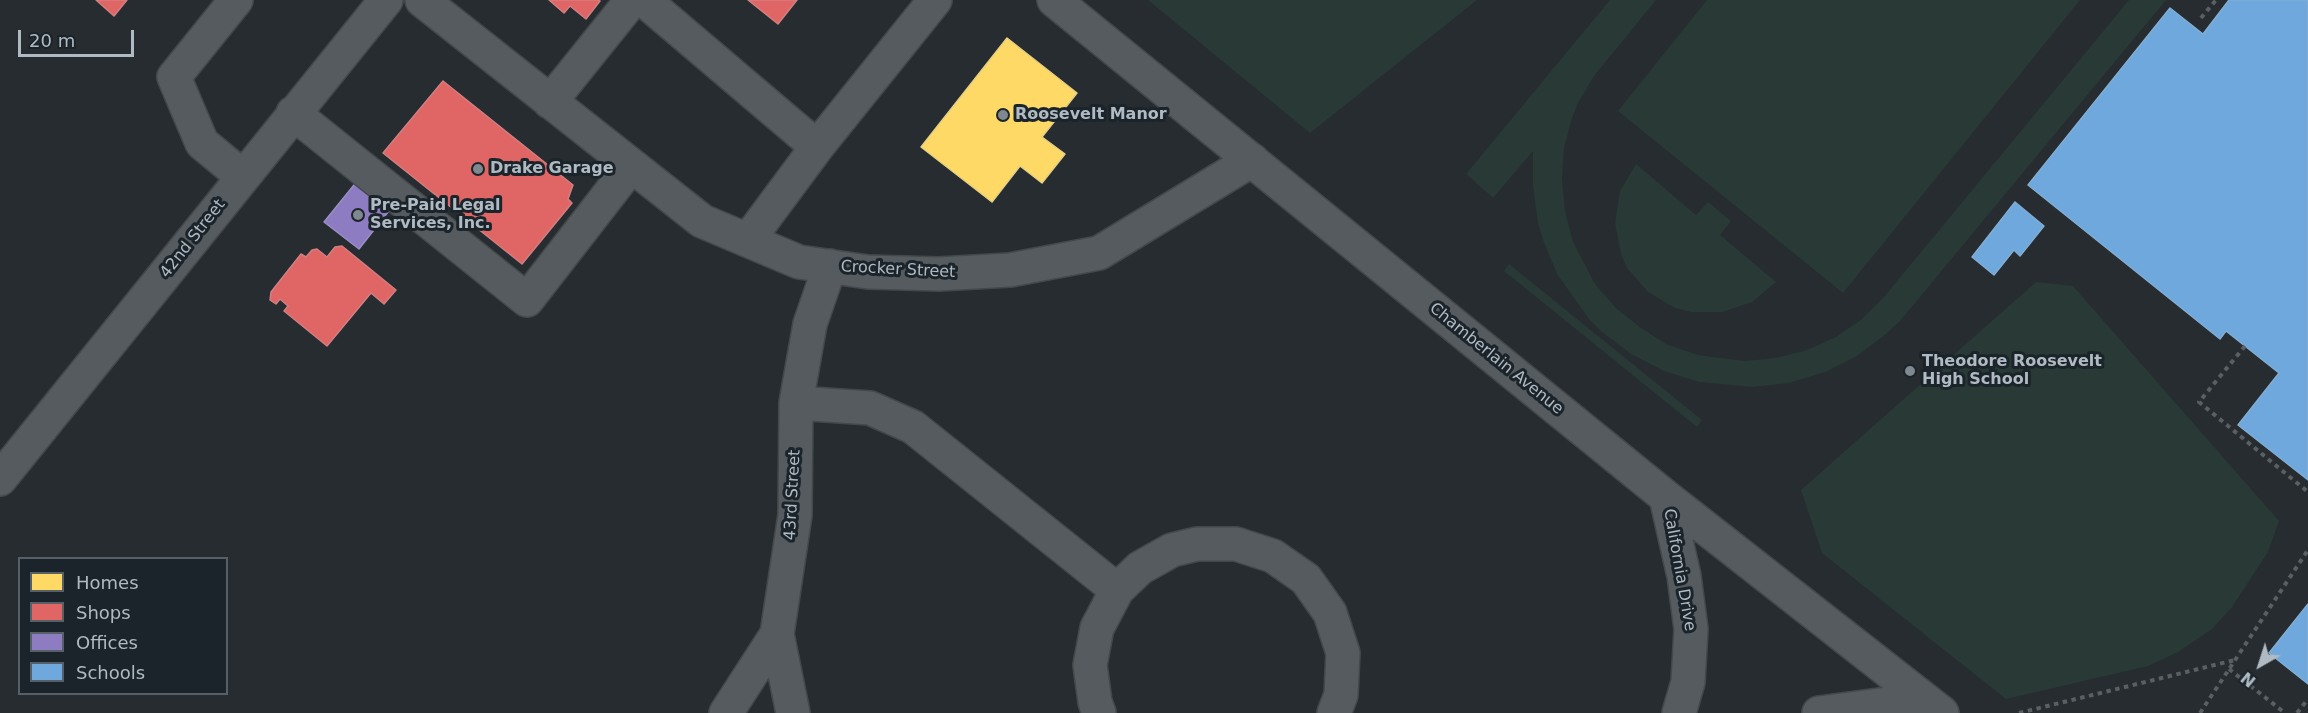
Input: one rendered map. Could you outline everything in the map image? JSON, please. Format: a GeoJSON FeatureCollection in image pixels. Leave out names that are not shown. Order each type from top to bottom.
{"type":"FeatureCollection","features":[{"type":"Feature","properties":{"kind":"street"},"geometry":{"type":"LineString","coordinates":[[236,0],[174,77],[202,143],[242,176]]}},
{"type":"Feature","properties":{"kind":"street","name":"42nd Street"},"geometry":{"type":"LineString","coordinates":[[0,479],[386,0]]}},
{"type":"Feature","properties":{"kind":"street","name":"Crocker Street"},"geometry":{"type":"LineString","coordinates":[[422,0],[702,221],[799,262],[868,272],[939,274],[1010,270],[1099,253],[1252,160]]}},
{"type":"Feature","properties":{"kind":"street"},"geometry":{"type":"LineString","coordinates":[[550,102],[632,0]]}},
{"type":"Feature","properties":{"kind":"street"},"geometry":{"type":"LineString","coordinates":[[644,0],[817,147]]}},
{"type":"Feature","properties":{"kind":"street"},"geometry":{"type":"LineString","coordinates":[[748,240],[817,147],[934,0]]}},
{"type":"Feature","properties":{"kind":"street","name":"Chamberlain Avenue"},"geometry":{"type":"LineString","coordinates":[[1054,0],[1666,497],[1933,706]]}},
{"type":"Feature","properties":{"kind":"street"},"geometry":{"type":"LineString","coordinates":[[293,113],[526,300],[632,166]]}},
{"type":"Feature","properties":{"kind":"street","name":"43rd Street"},"geometry":{"type":"LineString","coordinates":[[726,713],[777,634],[795,515],[796,403],[810,324],[830,266]]}},
{"type":"Feature","properties":{"kind":"street"},"geometry":{"type":"LineString","coordinates":[[796,403],[870,408],[913,427],[1117,590]]}},
{"type":"Feature","properties":{"kind":"street","name":"California Drive"},"geometry":{"type":"LineString","coordinates":[[1666,497],[1684,576],[1691,629],[1688,682],[1679,713]]}},
{"type":"Feature","properties":{"kind":"street"},"geometry":{"type":"LineString","coordinates":[[1100,713],[1095,702],[1090,665],[1097,628],[1117,590],[1140,568],[1172,550],[1197,544],[1236,544],[1273,556],[1306,579],[1330,613],[1343,652],[1341,695],[1334,713]]}},
{"type":"Feature","properties":{"kind":"street"},"geometry":{"type":"LineString","coordinates":[[777,634],[794,713]]}},
{"type":"Feature","properties":{"kind":"street"},"geometry":{"type":"LineString","coordinates":[[1819,713],[1933,706]]}},
{"type":"Feature","properties":{"kind":"path"},"geometry":{"type":"LineString","coordinates":[[2201,18],[2216,0]]}},
{"type":"Feature","properties":{"kind":"path"},"geometry":{"type":"LineString","coordinates":[[2245,346],[2199,402],[2308,492]]}},
{"type":"Feature","properties":{"kind":"path"},"geometry":{"type":"LineString","coordinates":[[2200,713],[2308,550]]}},
{"type":"Feature","properties":{"kind":"path"},"geometry":{"type":"LineString","coordinates":[[2019,713],[2235,660]]}},
{"type":"Feature","properties":{"kind":"path"},"geometry":{"type":"LineString","coordinates":[[2229,669],[2285,713]]}},
{"type":"Feature","properties":{"kind":"path"},"geometry":{"type":"LineString","coordinates":[[2296,713],[2308,699]]}},
{"type":"Feature","properties":{"kind":"shaded area"},"geometry":{"type":"Polygon","coordinates":[[[1148,0],[1477,0],[1310,133],[1148,0]]]}},
{"type":"Feature","properties":{"kind":"shaded area"},"geometry":{"type":"Polygon","coordinates":[[[1610,0],[1656,0],[1594,76],[1572,118],[1564,148],[1562,179],[1565,211],[1573,242],[1595,284],[1616,308],[1641,328],[1668,345],[1698,355],[1745,361],[1776,358],[1807,350],[1836,337],[1862,319],[1884,297],[2129,0],[2166,0],[1900,321],[1857,356],[1825,372],[1789,383],[1753,387],[1699,382],[1664,371],[1631,354],[1589,319],[1557,274],[1543,240],[1538,223],[1533,186],[1533,151],[1493,198],[1466,174],[1610,0]]]}},
{"type":"Feature","properties":{"kind":"shaded area"},"geometry":{"type":"Polygon","coordinates":[[[1707,0],[2080,0],[1843,293],[1618,111],[1707,0]]]}},
{"type":"Feature","properties":{"kind":"shaded area"},"geometry":{"type":"Polygon","coordinates":[[[1636,164],[1696,215],[1708,202],[1731,221],[1720,235],[1776,282],[1752,302],[1722,312],[1691,312],[1675,308],[1648,292],[1627,268],[1621,254],[1615,223],[1620,191],[1636,164]]]}},
{"type":"Feature","properties":{"kind":"shaded area"},"geometry":{"type":"Polygon","coordinates":[[[1509,264],[1702,420],[1697,427],[1504,271],[1509,264]]]}},
{"type":"Feature","properties":{"kind":"shaded area"},"geometry":{"type":"Polygon","coordinates":[[[2036,282],[2073,286],[2279,521],[2268,552],[2232,607],[2212,629],[2178,652],[2148,666],[2006,699],[1822,553],[1801,490],[2036,282]]]}},
{"type":"Feature","properties":{"kind":"building: Homes","name":"Roosevelt Manor"},"geometry":{"type":"Polygon","coordinates":[[[1007,38],[1077,93],[1042,137],[1065,154],[1042,183],[1020,166],[992,202],[921,147],[1007,38]]]}},
{"type":"Feature","properties":{"kind":"building: Shops"},"geometry":{"type":"Polygon","coordinates":[[[96,0],[127,0],[114,16],[96,0]]]}},
{"type":"Feature","properties":{"kind":"building: Shops"},"geometry":{"type":"Polygon","coordinates":[[[549,0],[600,1],[586,19],[570,6],[564,13],[549,0]]]}},
{"type":"Feature","properties":{"kind":"building: Shops"},"geometry":{"type":"Polygon","coordinates":[[[748,0],[797,0],[778,24],[748,0]]]}},
{"type":"Feature","properties":{"kind":"building: Shops","name":"Drake Garage"},"geometry":{"type":"Polygon","coordinates":[[[443,81],[573,185],[568,199],[572,203],[522,264],[383,153],[443,81]]]}},
{"type":"Feature","properties":{"kind":"building: Shops"},"geometry":{"type":"Polygon","coordinates":[[[342,246],[396,290],[384,304],[371,293],[327,346],[284,311],[288,306],[280,299],[276,304],[270,300],[271,292],[301,254],[306,257],[312,250],[317,249],[327,257],[335,247],[342,246]]]}},
{"type":"Feature","properties":{"kind":"building: Offices","name":"Pre-Paid Legal Services, Inc."},"geometry":{"type":"Polygon","coordinates":[[[358,180],[392,207],[359,249],[324,222],[358,180]]]}},
{"type":"Feature","properties":{"kind":"building: Schools"},"geometry":{"type":"Polygon","coordinates":[[[2229,0],[2308,0],[2308,480],[2238,425],[2279,373],[2226,331],[2220,339],[2028,185],[2170,8],[2203,34],[2229,0]]]}},
{"type":"Feature","properties":{"kind":"building: Schools"},"geometry":{"type":"Polygon","coordinates":[[[2015,202],[2044,226],[2020,256],[2014,250],[1994,275],[1972,257],[2015,202]]]}},
{"type":"Feature","properties":{"kind":"building: Schools"},"geometry":{"type":"Polygon","coordinates":[[[2308,604],[2308,684],[2269,653],[2308,604]]]}},
{"type":"Feature","properties":{"kind":"place","name":"Roosevelt Manor"},"geometry":{"type":"Point","coordinates":[1003,115]}},
{"type":"Feature","properties":{"kind":"place","name":"Drake Garage"},"geometry":{"type":"Point","coordinates":[478,169]}},
{"type":"Feature","properties":{"kind":"place","name":"Pre-Paid Legal Services, Inc."},"geometry":{"type":"Point","coordinates":[358,215]}},
{"type":"Feature","properties":{"kind":"place","name":"Theodore Roosevelt High School"},"geometry":{"type":"Point","coordinates":[1910,371]}}]}
